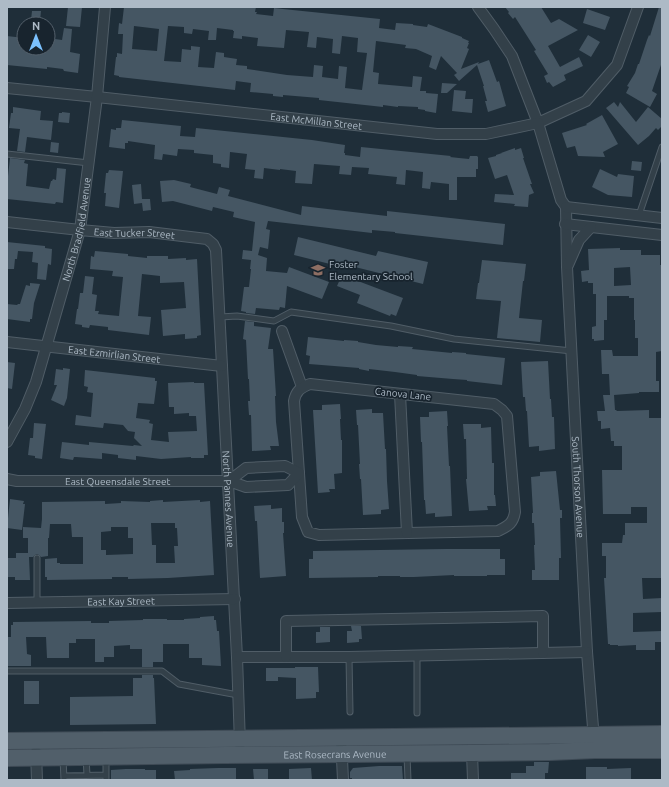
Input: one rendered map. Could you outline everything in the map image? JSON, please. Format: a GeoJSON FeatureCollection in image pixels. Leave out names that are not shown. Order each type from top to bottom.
{"type":"FeatureCollection","features":[{"type":"Feature","properties":{"kind":"main road","name":"East Rosecrans Avenue"},"geometry":{"type":"LineString","coordinates":[[7,758],[550,752],[594,743],[662,734]]}},
{"type":"Feature","properties":{"kind":"main road","name":"East Rosecrans Avenue"},"geometry":{"type":"LineString","coordinates":[[7,741],[341,738],[594,743],[662,750]]}},
{"type":"Feature","properties":{"kind":"street","name":"North Bradfield Avenue"},"geometry":{"type":"LineString","coordinates":[[7,442],[25,408],[36,382],[80,230],[97,97],[105,7]]}},
{"type":"Feature","properties":{"kind":"street"},"geometry":{"type":"LineString","coordinates":[[478,7],[512,56],[538,124],[561,200],[566,207],[565,224],[662,235]]}},
{"type":"Feature","properties":{"kind":"street","name":"East McMillan Street"},"geometry":{"type":"LineString","coordinates":[[7,88],[437,134],[486,134],[538,124],[586,101],[617,65],[638,7]]}},
{"type":"Feature","properties":{"kind":"street"},"geometry":{"type":"LineString","coordinates":[[566,207],[662,218]]}},
{"type":"Feature","properties":{"kind":"street","name":"East Tucker Street"},"geometry":{"type":"LineString","coordinates":[[7,222],[114,233],[149,232],[207,239],[213,244]]}},
{"type":"Feature","properties":{"kind":"street","name":"South Thorson Avenue"},"geometry":{"type":"LineString","coordinates":[[565,224],[587,652],[594,743]]}},
{"type":"Feature","properties":{"kind":"street"},"geometry":{"type":"LineString","coordinates":[[567,267],[579,240],[591,227]]}},
{"type":"Feature","properties":{"kind":"street","name":"North Pannes Avenue"},"geometry":{"type":"LineString","coordinates":[[213,244],[216,250],[229,481],[240,755]]}},
{"type":"Feature","properties":{"kind":"street"},"geometry":{"type":"LineString","coordinates":[[282,331],[302,387],[295,394],[294,401],[302,517],[308,532],[319,535],[408,533],[400,394]]}},
{"type":"Feature","properties":{"kind":"street","name":"East Ezmirlian Street"},"geometry":{"type":"LineString","coordinates":[[7,342],[222,366]]}},
{"type":"Feature","properties":{"kind":"street","name":"Canova Lane"},"geometry":{"type":"LineString","coordinates":[[302,387],[310,384],[494,404],[507,416],[515,512],[514,520],[507,527],[498,531],[408,533]]}},
{"type":"Feature","properties":{"kind":"street"},"geometry":{"type":"LineString","coordinates":[[229,481],[246,468],[285,466],[299,473]]}},
{"type":"Feature","properties":{"kind":"street","name":"East Queensdale Street"},"geometry":{"type":"LineString","coordinates":[[7,479],[18,481],[229,481],[246,487],[288,486],[299,473]]}},
{"type":"Feature","properties":{"kind":"street","name":"East Kay Street"},"geometry":{"type":"LineString","coordinates":[[7,603],[234,599]]}},
{"type":"Feature","properties":{"kind":"street"},"geometry":{"type":"LineString","coordinates":[[286,657],[286,621],[535,616],[543,616],[543,653]]}},
{"type":"Feature","properties":{"kind":"street"},"geometry":{"type":"LineString","coordinates":[[237,657],[349,657],[587,652]]}},
{"type":"Feature","properties":{"kind":"street"},"geometry":{"type":"LineString","coordinates":[[341,738],[343,780]]}},
{"type":"Feature","properties":{"kind":"street"},"geometry":{"type":"LineString","coordinates":[[36,740],[37,780]]}},
{"type":"Feature","properties":{"kind":"street"},"geometry":{"type":"LineString","coordinates":[[472,753],[473,780]]}},
{"type":"Feature","properties":{"kind":"lane"},"geometry":{"type":"LineString","coordinates":[[639,215],[662,147]]}},
{"type":"Feature","properties":{"kind":"lane"},"geometry":{"type":"LineString","coordinates":[[7,154],[88,163]]}},
{"type":"Feature","properties":{"kind":"lane"},"geometry":{"type":"LineString","coordinates":[[220,317],[237,316],[274,321],[291,312],[391,326],[454,339],[572,351]]}},
{"type":"Feature","properties":{"kind":"lane"},"geometry":{"type":"LineString","coordinates":[[37,558],[37,603]]}},
{"type":"Feature","properties":{"kind":"lane"},"geometry":{"type":"LineString","coordinates":[[417,656],[417,713]]}},
{"type":"Feature","properties":{"kind":"lane"},"geometry":{"type":"LineString","coordinates":[[349,657],[350,712]]}},
{"type":"Feature","properties":{"kind":"lane"},"geometry":{"type":"LineString","coordinates":[[7,671],[162,671],[179,684],[238,695]]}},
{"type":"Feature","properties":{"kind":"lane"},"geometry":{"type":"LineString","coordinates":[[407,754],[408,780]]}},
{"type":"Feature","properties":{"kind":"lane"},"geometry":{"type":"LineString","coordinates":[[63,757],[64,778],[87,775],[106,778],[106,757]]}},
{"type":"Feature","properties":{"kind":"lane"},"geometry":{"type":"LineString","coordinates":[[86,757],[87,775]]}},
{"type":"Feature","properties":{"kind":"building"},"geometry":{"type":"Polygon","coordinates":[[[68,7],[82,7],[80,27],[66,26],[68,7]]]}},
{"type":"Feature","properties":{"kind":"building"},"geometry":{"type":"Polygon","coordinates":[[[124,7],[256,7],[256,14],[273,16],[274,8],[380,19],[379,28],[395,30],[396,23],[427,27],[428,24],[469,41],[467,48],[469,49],[461,69],[489,60],[497,82],[499,81],[506,106],[488,112],[485,101],[487,101],[484,86],[477,65],[459,81],[454,75],[457,73],[441,56],[436,70],[429,67],[432,56],[416,49],[405,48],[406,45],[376,41],[373,72],[379,73],[378,84],[412,87],[413,76],[422,77],[420,91],[438,94],[436,113],[418,109],[418,107],[383,105],[383,107],[319,100],[319,98],[283,95],[283,97],[273,96],[273,94],[250,92],[251,83],[236,81],[235,90],[119,77],[114,75],[117,53],[122,54],[123,34],[118,34],[119,23],[122,24],[124,7]],[[134,26],[132,49],[157,51],[159,29],[134,26]],[[168,26],[164,61],[181,62],[182,49],[191,50],[191,46],[200,47],[198,67],[214,68],[216,52],[224,53],[224,57],[237,59],[236,65],[247,66],[247,69],[287,75],[313,77],[314,65],[323,66],[322,77],[338,79],[339,66],[347,67],[345,88],[362,90],[367,53],[357,52],[358,38],[342,36],[340,54],[332,53],[333,39],[317,37],[316,48],[307,47],[309,32],[286,30],[284,48],[257,46],[258,38],[242,36],[242,39],[233,38],[233,30],[217,28],[216,40],[208,40],[209,31],[193,29],[192,34],[184,33],[184,27],[168,26]]]}},
{"type":"Feature","properties":{"kind":"building"},"geometry":{"type":"Polygon","coordinates":[[[505,7],[541,7],[551,23],[559,19],[578,30],[548,46],[560,67],[579,57],[583,66],[564,75],[566,80],[553,87],[549,82],[547,83],[544,76],[548,74],[534,51],[536,50],[515,17],[513,19],[505,7]]]}},
{"type":"Feature","properties":{"kind":"building"},"geometry":{"type":"Polygon","coordinates":[[[659,7],[662,7],[662,62],[652,91],[657,94],[650,107],[626,93],[629,87],[627,86],[635,73],[649,35],[650,36],[659,7]]]}},
{"type":"Feature","properties":{"kind":"building"},"geometry":{"type":"Polygon","coordinates":[[[587,9],[610,17],[605,30],[583,23],[587,9]]]}},
{"type":"Feature","properties":{"kind":"building"},"geometry":{"type":"Polygon","coordinates":[[[32,11],[41,11],[40,16],[31,16],[32,11]]]}},
{"type":"Feature","properties":{"kind":"building"},"geometry":{"type":"Polygon","coordinates":[[[64,28],[72,29],[70,52],[80,54],[78,73],[47,67],[47,69],[7,65],[7,36],[16,37],[16,56],[56,56],[56,39],[62,40],[64,28]]]}},
{"type":"Feature","properties":{"kind":"building"},"geometry":{"type":"Polygon","coordinates":[[[588,35],[600,42],[591,57],[579,50],[588,35]]]}},
{"type":"Feature","properties":{"kind":"building"},"geometry":{"type":"Polygon","coordinates":[[[442,83],[457,84],[447,93],[441,93],[442,83]]]}},
{"type":"Feature","properties":{"kind":"building"},"geometry":{"type":"Polygon","coordinates":[[[454,90],[466,91],[465,99],[473,99],[472,113],[452,111],[454,90]]]}},
{"type":"Feature","properties":{"kind":"building"},"geometry":{"type":"Polygon","coordinates":[[[614,102],[618,107],[620,102],[636,122],[648,107],[662,119],[662,126],[658,130],[656,128],[638,145],[606,108],[614,102]]]}},
{"type":"Feature","properties":{"kind":"building"},"geometry":{"type":"Polygon","coordinates":[[[13,107],[41,111],[40,120],[53,121],[51,140],[27,137],[25,152],[17,151],[20,129],[9,128],[13,107]]]}},
{"type":"Feature","properties":{"kind":"building"},"geometry":{"type":"Polygon","coordinates":[[[59,113],[70,113],[69,123],[58,122],[59,113]]]}},
{"type":"Feature","properties":{"kind":"building"},"geometry":{"type":"Polygon","coordinates":[[[602,115],[618,144],[603,152],[605,157],[578,156],[575,146],[567,148],[562,133],[587,125],[586,124],[602,115]]]}},
{"type":"Feature","properties":{"kind":"building"},"geometry":{"type":"Polygon","coordinates":[[[122,120],[181,126],[180,136],[195,137],[196,128],[312,140],[345,145],[345,155],[360,157],[361,147],[469,159],[470,156],[477,156],[478,169],[476,169],[476,177],[457,177],[457,200],[449,200],[449,184],[431,182],[430,189],[422,188],[423,172],[406,170],[405,185],[396,184],[397,177],[368,174],[369,168],[352,167],[351,175],[339,174],[340,166],[314,164],[312,184],[295,183],[296,171],[280,169],[264,168],[263,179],[254,178],[255,170],[245,169],[247,154],[230,152],[229,168],[221,167],[221,164],[213,163],[213,155],[194,153],[194,150],[178,149],[177,156],[163,154],[162,160],[154,159],[155,145],[128,141],[128,143],[125,143],[125,149],[109,147],[111,129],[116,130],[116,128],[121,128],[122,120]]]}},
{"type":"Feature","properties":{"kind":"building"},"geometry":{"type":"Polygon","coordinates":[[[51,142],[59,143],[58,153],[50,152],[51,142]]]}},
{"type":"Feature","properties":{"kind":"building"},"geometry":{"type":"Polygon","coordinates":[[[515,148],[515,150],[521,148],[532,184],[530,184],[534,193],[529,195],[528,207],[494,202],[495,194],[514,195],[507,175],[495,179],[488,158],[515,148]]]}},
{"type":"Feature","properties":{"kind":"building"},"geometry":{"type":"Polygon","coordinates":[[[10,158],[25,160],[24,163],[28,164],[26,186],[49,189],[51,181],[53,179],[56,180],[57,168],[66,169],[63,203],[56,202],[55,204],[7,199],[7,176],[10,158]]]}},
{"type":"Feature","properties":{"kind":"building"},"geometry":{"type":"Polygon","coordinates":[[[632,161],[642,162],[641,171],[631,170],[632,161]]]}},
{"type":"Feature","properties":{"kind":"building"},"geometry":{"type":"Polygon","coordinates":[[[600,169],[617,177],[618,174],[634,176],[632,197],[608,195],[592,187],[600,169]]]}},
{"type":"Feature","properties":{"kind":"building"},"geometry":{"type":"Polygon","coordinates":[[[109,170],[123,171],[119,208],[105,206],[106,193],[104,193],[106,173],[108,173],[109,170]]]}},
{"type":"Feature","properties":{"kind":"building"},"geometry":{"type":"Polygon","coordinates":[[[174,180],[191,184],[190,187],[217,194],[219,187],[230,190],[228,196],[301,215],[302,206],[387,216],[387,211],[505,224],[503,245],[395,232],[372,230],[372,233],[268,221],[266,229],[270,230],[268,249],[260,247],[258,255],[267,258],[266,271],[287,273],[289,267],[329,282],[322,299],[287,286],[285,308],[280,307],[279,310],[256,308],[255,314],[246,313],[241,311],[244,287],[249,287],[251,260],[242,259],[243,250],[252,251],[255,222],[233,217],[234,212],[213,207],[212,211],[173,201],[162,202],[160,181],[174,180]]]}},
{"type":"Feature","properties":{"kind":"building"},"geometry":{"type":"Polygon","coordinates":[[[141,184],[142,199],[150,199],[151,210],[143,211],[142,203],[134,204],[132,185],[141,184]]]}},
{"type":"Feature","properties":{"kind":"building"},"geometry":{"type":"Polygon","coordinates":[[[298,237],[376,256],[378,251],[428,262],[423,284],[335,262],[334,265],[294,255],[298,237]]]}},
{"type":"Feature","properties":{"kind":"building"},"geometry":{"type":"Polygon","coordinates":[[[7,242],[45,246],[45,248],[52,249],[51,265],[48,264],[46,280],[37,279],[38,263],[32,262],[33,252],[18,251],[14,269],[7,269],[7,242]]]}},
{"type":"Feature","properties":{"kind":"building"},"geometry":{"type":"Polygon","coordinates":[[[620,248],[620,250],[641,250],[641,255],[660,255],[660,265],[662,265],[662,351],[656,352],[656,381],[659,381],[659,392],[639,392],[614,395],[615,410],[617,411],[649,410],[649,418],[661,418],[662,578],[642,578],[643,599],[662,598],[662,612],[633,613],[633,632],[662,631],[662,642],[655,642],[655,650],[636,650],[636,645],[618,646],[608,644],[604,578],[606,578],[606,556],[602,556],[602,543],[622,543],[623,535],[625,535],[625,523],[647,523],[647,507],[631,507],[631,514],[603,514],[602,470],[622,470],[622,446],[614,446],[614,441],[611,441],[610,428],[601,429],[601,421],[598,421],[597,411],[605,411],[603,395],[610,395],[609,374],[602,374],[601,350],[612,350],[613,356],[638,356],[638,338],[635,338],[634,298],[629,298],[629,296],[607,296],[607,320],[604,320],[604,340],[594,341],[594,339],[592,339],[592,327],[596,326],[596,294],[593,294],[593,283],[588,283],[588,281],[582,282],[581,271],[589,270],[588,249],[620,248]],[[630,267],[614,268],[614,286],[631,285],[630,267]]]}},
{"type":"Feature","properties":{"kind":"building"},"geometry":{"type":"Polygon","coordinates":[[[95,251],[128,254],[128,256],[147,258],[147,256],[168,256],[168,259],[197,259],[201,335],[197,336],[197,338],[185,339],[185,334],[163,336],[161,310],[186,308],[184,282],[160,283],[160,276],[142,274],[138,316],[151,317],[149,335],[108,330],[108,327],[90,325],[89,328],[82,327],[82,325],[75,324],[80,293],[83,293],[85,276],[94,277],[92,294],[97,295],[95,311],[99,311],[98,314],[119,316],[123,277],[112,276],[113,271],[90,269],[91,256],[94,257],[95,251]]]}},
{"type":"Feature","properties":{"kind":"building"},"geometry":{"type":"Polygon","coordinates":[[[482,260],[526,264],[519,318],[542,320],[540,342],[497,338],[501,301],[476,299],[482,260]]]}},
{"type":"Feature","properties":{"kind":"building"},"geometry":{"type":"Polygon","coordinates":[[[342,275],[403,298],[396,316],[391,314],[390,316],[357,303],[360,295],[337,286],[342,275]]]}},
{"type":"Feature","properties":{"kind":"building"},"geometry":{"type":"Polygon","coordinates":[[[30,283],[40,284],[34,303],[32,319],[30,319],[30,322],[7,319],[7,304],[20,304],[26,285],[30,286],[30,283]]]}},
{"type":"Feature","properties":{"kind":"building"},"geometry":{"type":"Polygon","coordinates":[[[245,321],[254,322],[254,326],[271,328],[268,349],[273,349],[276,422],[279,446],[270,446],[271,450],[252,451],[251,415],[249,415],[248,401],[250,401],[246,340],[243,339],[245,321]]]}},
{"type":"Feature","properties":{"kind":"building"},"geometry":{"type":"Polygon","coordinates":[[[308,337],[358,341],[376,345],[413,347],[412,349],[466,353],[505,358],[502,385],[467,380],[417,376],[369,369],[369,371],[359,368],[309,364],[310,356],[306,355],[308,337]]]}},
{"type":"Feature","properties":{"kind":"building"},"geometry":{"type":"Polygon","coordinates":[[[548,361],[550,399],[552,417],[554,417],[555,449],[539,451],[539,446],[529,447],[527,411],[525,397],[523,397],[521,362],[548,361]]]}},
{"type":"Feature","properties":{"kind":"building"},"geometry":{"type":"Polygon","coordinates":[[[7,362],[15,363],[12,389],[7,388],[7,362]]]}},
{"type":"Feature","properties":{"kind":"building"},"geometry":{"type":"Polygon","coordinates":[[[63,368],[70,369],[67,398],[64,406],[51,400],[57,385],[54,385],[56,369],[63,370],[63,368]]]}},
{"type":"Feature","properties":{"kind":"building"},"geometry":{"type":"Polygon","coordinates":[[[85,370],[155,378],[155,381],[157,381],[154,404],[138,403],[136,418],[150,420],[149,423],[153,424],[151,440],[169,442],[168,432],[197,431],[196,416],[189,416],[189,413],[174,414],[174,407],[169,407],[168,383],[204,383],[208,455],[204,455],[204,458],[191,457],[161,459],[136,456],[136,460],[118,458],[118,455],[102,453],[102,459],[74,457],[73,460],[60,458],[62,442],[89,445],[89,442],[142,446],[134,438],[135,432],[128,431],[123,425],[104,423],[103,428],[75,425],[76,415],[91,417],[93,393],[87,392],[88,387],[84,386],[85,370]]]}},
{"type":"Feature","properties":{"kind":"building"},"geometry":{"type":"Polygon","coordinates":[[[340,404],[342,473],[334,474],[335,489],[329,489],[330,492],[318,493],[313,410],[322,410],[322,405],[340,404]]]}},
{"type":"Feature","properties":{"kind":"building"},"geometry":{"type":"Polygon","coordinates":[[[372,409],[372,413],[383,413],[389,509],[381,510],[381,514],[363,515],[356,410],[372,409]]]}},
{"type":"Feature","properties":{"kind":"building"},"geometry":{"type":"Polygon","coordinates":[[[447,411],[452,516],[435,517],[435,513],[426,514],[420,417],[429,417],[429,412],[447,411]]]}},
{"type":"Feature","properties":{"kind":"building"},"geometry":{"type":"Polygon","coordinates":[[[34,423],[46,424],[42,459],[28,455],[30,438],[33,438],[34,423]]]}},
{"type":"Feature","properties":{"kind":"building"},"geometry":{"type":"Polygon","coordinates":[[[463,424],[481,424],[481,428],[491,427],[492,463],[494,463],[494,495],[496,506],[487,506],[488,510],[469,511],[466,479],[466,439],[464,439],[463,424]]]}},
{"type":"Feature","properties":{"kind":"building"},"geometry":{"type":"Polygon","coordinates":[[[556,471],[560,510],[562,510],[562,518],[560,518],[561,558],[559,558],[559,580],[532,580],[532,570],[535,570],[535,545],[534,523],[532,523],[533,513],[531,477],[540,476],[540,472],[556,471]]]}},
{"type":"Feature","properties":{"kind":"building"},"geometry":{"type":"Polygon","coordinates":[[[10,499],[24,501],[23,504],[25,504],[22,530],[7,528],[10,499]]]}},
{"type":"Feature","properties":{"kind":"building"},"geometry":{"type":"Polygon","coordinates":[[[105,501],[105,504],[121,503],[121,501],[210,501],[214,575],[168,578],[128,579],[128,577],[112,577],[112,579],[47,580],[47,577],[45,577],[45,559],[57,558],[57,563],[60,564],[83,564],[83,537],[72,537],[71,524],[50,524],[48,556],[41,557],[37,554],[33,557],[29,557],[30,580],[15,580],[15,577],[7,577],[7,558],[16,558],[16,553],[28,553],[28,538],[23,538],[23,527],[41,528],[42,502],[105,501]],[[151,523],[152,545],[156,545],[156,563],[175,563],[174,546],[178,546],[177,528],[175,528],[175,523],[151,523]],[[111,527],[111,531],[101,532],[101,550],[106,550],[106,555],[133,554],[133,538],[128,538],[128,527],[111,527]]]}},
{"type":"Feature","properties":{"kind":"building"},"geometry":{"type":"Polygon","coordinates":[[[271,505],[271,509],[282,508],[286,576],[260,578],[257,521],[255,521],[254,506],[271,505]]]}},
{"type":"Feature","properties":{"kind":"building"},"geometry":{"type":"Polygon","coordinates":[[[500,549],[500,559],[505,559],[505,575],[309,578],[309,559],[313,559],[313,551],[500,549]]]}},
{"type":"Feature","properties":{"kind":"building"},"geometry":{"type":"Polygon","coordinates":[[[214,616],[217,631],[219,631],[221,666],[202,665],[202,658],[189,658],[189,644],[163,644],[163,662],[153,662],[153,667],[142,667],[142,649],[130,649],[130,645],[114,646],[114,657],[104,657],[104,662],[95,662],[95,639],[76,639],[76,643],[69,643],[69,658],[47,658],[46,637],[26,637],[27,654],[31,655],[31,666],[8,666],[7,637],[11,637],[11,625],[13,625],[13,622],[91,621],[91,623],[109,623],[109,621],[143,619],[184,620],[214,616]]]}},
{"type":"Feature","properties":{"kind":"building"},"geometry":{"type":"Polygon","coordinates":[[[351,626],[361,626],[362,639],[359,639],[359,642],[347,643],[347,631],[352,631],[351,626]]]}},
{"type":"Feature","properties":{"kind":"building"},"geometry":{"type":"Polygon","coordinates":[[[320,627],[330,627],[330,642],[316,643],[316,632],[320,632],[320,627]]]}},
{"type":"Feature","properties":{"kind":"building"},"geometry":{"type":"Polygon","coordinates":[[[318,667],[319,692],[316,692],[316,698],[296,699],[296,678],[278,677],[278,681],[266,681],[266,668],[318,667]]]}},
{"type":"Feature","properties":{"kind":"building"},"geometry":{"type":"Polygon","coordinates":[[[142,675],[153,675],[154,678],[156,724],[70,725],[70,697],[133,696],[133,678],[142,678],[142,675]]]}},
{"type":"Feature","properties":{"kind":"building"},"geometry":{"type":"Polygon","coordinates":[[[24,681],[39,681],[39,704],[24,704],[24,681]]]}},
{"type":"Feature","properties":{"kind":"building"},"geometry":{"type":"Polygon","coordinates":[[[534,762],[549,762],[548,773],[545,773],[545,780],[511,780],[511,773],[526,773],[526,766],[534,766],[534,762]]]}},
{"type":"Feature","properties":{"kind":"building"},"geometry":{"type":"Polygon","coordinates":[[[402,766],[403,780],[352,780],[352,778],[350,778],[350,772],[353,768],[402,766]]]}},
{"type":"Feature","properties":{"kind":"building"},"geometry":{"type":"Polygon","coordinates":[[[586,767],[607,767],[607,769],[631,768],[631,780],[586,780],[586,767]]]}},
{"type":"Feature","properties":{"kind":"building"},"geometry":{"type":"Polygon","coordinates":[[[236,768],[236,780],[175,780],[174,771],[236,768]]]}},
{"type":"Feature","properties":{"kind":"building"},"geometry":{"type":"Polygon","coordinates":[[[311,768],[312,780],[289,780],[289,769],[311,768]]]}},
{"type":"Feature","properties":{"kind":"building"},"geometry":{"type":"Polygon","coordinates":[[[253,769],[268,769],[268,780],[254,780],[253,769]]]}},
{"type":"Feature","properties":{"kind":"building"},"geometry":{"type":"Polygon","coordinates":[[[111,770],[156,770],[156,780],[111,780],[111,770]]]}},
{"type":"Feature","properties":{"kind":"place","name":"Foster Elementary School"},"geometry":{"type":"Point","coordinates":[318,270]}}]}
